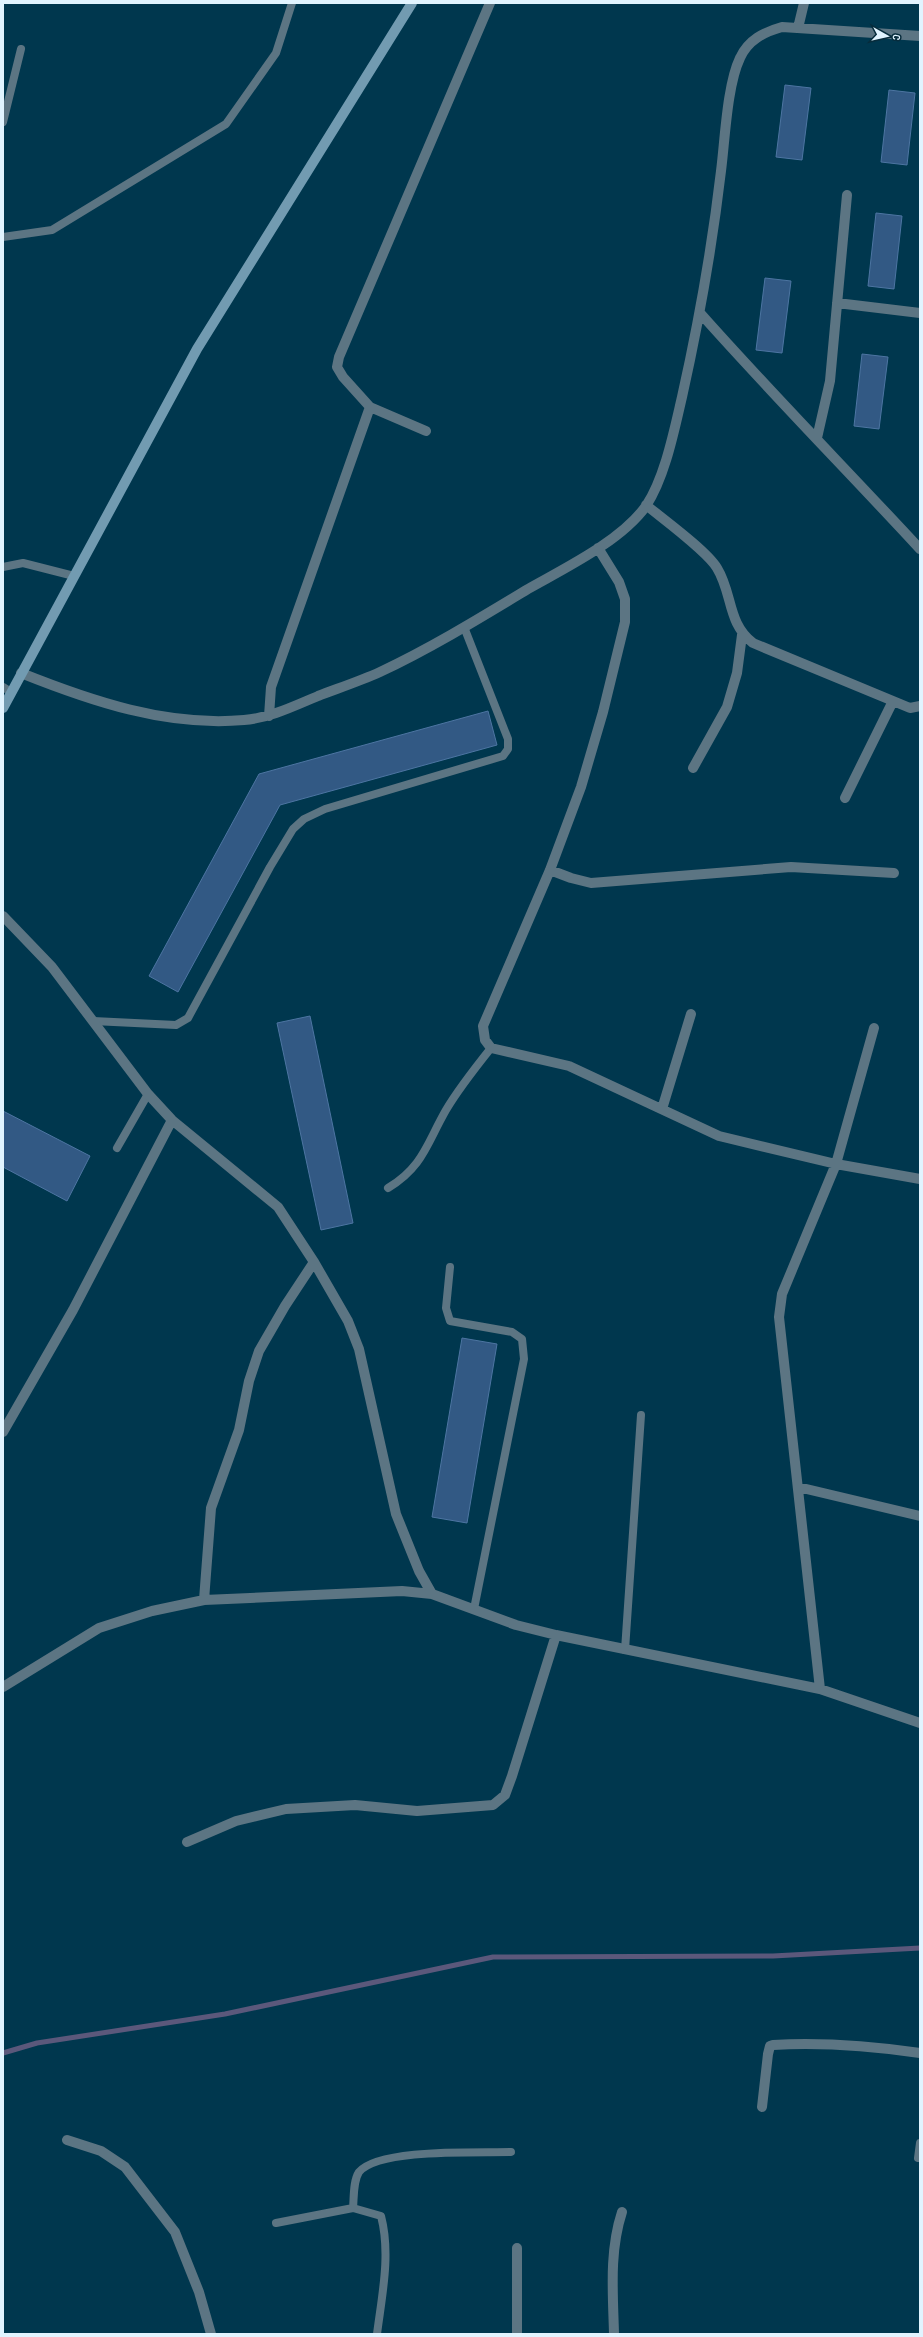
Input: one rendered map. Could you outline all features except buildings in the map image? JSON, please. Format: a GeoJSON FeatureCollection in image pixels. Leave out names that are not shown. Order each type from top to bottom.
{"type":"FeatureCollection","features":[{"type":"Feature","properties":{"kind":"main road"},"geometry":{"type":"LineString","coordinates":[[3,708],[7,690],[21,673],[197,349],[412,3]]}},
{"type":"Feature","properties":{"kind":"street"},"geometry":{"type":"LineString","coordinates":[[426,431],[370,406],[343,377],[337,367],[338,357],[490,3]]}},
{"type":"Feature","properties":{"kind":"street"},"geometry":{"type":"LineString","coordinates":[[798,28],[804,3]]}},
{"type":"Feature","properties":{"kind":"street"},"geometry":{"type":"LineString","coordinates":[[21,673],[87,699],[137,712],[198,720],[243,720],[269,716],[379,672],[464,627],[598,548],[632,520],[646,505],[666,463],[701,314],[712,249],[727,116],[739,59],[748,45],[765,31],[782,27],[920,36]]}},
{"type":"Feature","properties":{"kind":"street"},"geometry":{"type":"LineString","coordinates":[[817,438],[830,381],[847,195]]}},
{"type":"Feature","properties":{"kind":"street"},"geometry":{"type":"LineString","coordinates":[[837,303],[920,313]]}},
{"type":"Feature","properties":{"kind":"street"},"geometry":{"type":"LineString","coordinates":[[701,314],[766,388],[817,438],[920,549]]}},
{"type":"Feature","properties":{"kind":"street"},"geometry":{"type":"LineString","coordinates":[[269,716],[271,687],[370,406]]}},
{"type":"Feature","properties":{"kind":"street"},"geometry":{"type":"LineString","coordinates":[[646,505],[717,568],[735,620],[742,635],[753,643],[910,708],[920,706]]}},
{"type":"Feature","properties":{"kind":"street"},"geometry":{"type":"LineString","coordinates":[[598,548],[619,582],[625,599],[625,622],[603,712],[581,787],[550,870],[483,1026],[485,1040],[491,1048],[569,1066],[719,1136],[836,1164],[920,1179]]}},
{"type":"Feature","properties":{"kind":"street"},"geometry":{"type":"LineString","coordinates":[[693,768],[727,707],[737,673],[742,635]]}},
{"type":"Feature","properties":{"kind":"street"},"geometry":{"type":"LineString","coordinates":[[845,798],[893,701]]}},
{"type":"Feature","properties":{"kind":"street"},"geometry":{"type":"LineString","coordinates":[[550,870],[571,878],[591,883],[791,867],[894,873]]}},
{"type":"Feature","properties":{"kind":"street"},"geometry":{"type":"LineString","coordinates":[[3,916],[52,967],[148,1094],[172,1120],[278,1207],[314,1262],[348,1321],[359,1349],[396,1514],[419,1571],[432,1594]]}},
{"type":"Feature","properties":{"kind":"street"},"geometry":{"type":"LineString","coordinates":[[662,1109],[691,1014]]}},
{"type":"Feature","properties":{"kind":"street"},"geometry":{"type":"LineString","coordinates":[[820,1689],[779,1317],[782,1294],[836,1164],[874,1028]]}},
{"type":"Feature","properties":{"kind":"street"},"geometry":{"type":"LineString","coordinates":[[3,1432],[73,1310],[172,1120]]}},
{"type":"Feature","properties":{"kind":"street"},"geometry":{"type":"LineString","coordinates":[[204,1600],[210,1508],[239,1430],[249,1381],[259,1351],[285,1306],[314,1262]]}},
{"type":"Feature","properties":{"kind":"street"},"geometry":{"type":"LineString","coordinates":[[798,1487],[920,1516]]}},
{"type":"Feature","properties":{"kind":"street"},"geometry":{"type":"LineString","coordinates":[[3,1687],[99,1628],[152,1611],[204,1600],[402,1591],[432,1594],[516,1625],[556,1635],[820,1689],[920,1723]]}},
{"type":"Feature","properties":{"kind":"street"},"geometry":{"type":"LineString","coordinates":[[187,1842],[236,1821],[286,1809],[355,1805],[417,1811],[493,1805],[505,1795],[556,1635]]}},
{"type":"Feature","properties":{"kind":"street"},"geometry":{"type":"LineString","coordinates":[[762,2107],[768,2054],[770,2046],[773,2044],[802,2043],[873,2046],[920,2053]]}},
{"type":"Feature","properties":{"kind":"street"},"geometry":{"type":"LineString","coordinates":[[67,2140],[101,2151],[125,2167],[175,2232],[199,2292],[211,2334]]}},
{"type":"Feature","properties":{"kind":"street"},"geometry":{"type":"LineString","coordinates":[[614,2334],[612,2265],[615,2234],[622,2212]]}},
{"type":"Feature","properties":{"kind":"street"},"geometry":{"type":"LineString","coordinates":[[517,2248],[517,2334]]}},
{"type":"Feature","properties":{"kind":"lane"},"geometry":{"type":"LineString","coordinates":[[3,236],[52,230],[226,124],[276,53],[292,3]]}},
{"type":"Feature","properties":{"kind":"lane"},"geometry":{"type":"LineString","coordinates":[[3,122],[21,49]]}},
{"type":"Feature","properties":{"kind":"lane"},"geometry":{"type":"LineString","coordinates":[[3,568],[23,563],[74,576]]}},
{"type":"Feature","properties":{"kind":"lane"},"geometry":{"type":"LineString","coordinates":[[93,1021],[176,1025],[188,1018],[270,867],[293,829],[304,819],[325,809],[503,756],[508,748],[508,739],[464,627]]}},
{"type":"Feature","properties":{"kind":"lane"},"geometry":{"type":"LineString","coordinates":[[388,1188],[404,1179],[417,1165],[461,1086],[491,1048]]}},
{"type":"Feature","properties":{"kind":"lane"},"geometry":{"type":"LineString","coordinates":[[117,1148],[148,1094]]}},
{"type":"Feature","properties":{"kind":"lane"},"geometry":{"type":"LineString","coordinates":[[450,1267],[446,1308],[450,1321],[512,1332],[522,1339],[524,1359],[474,1610]]}},
{"type":"Feature","properties":{"kind":"lane"},"geometry":{"type":"LineString","coordinates":[[626,1650],[641,1415]]}},
{"type":"Feature","properties":{"kind":"lane"},"geometry":{"type":"LineString","coordinates":[[918,2158],[920,2143]]}},
{"type":"Feature","properties":{"kind":"lane"},"geometry":{"type":"LineString","coordinates":[[353,2208],[355,2183],[359,2173],[376,2160],[402,2155],[510,2152]]}},
{"type":"Feature","properties":{"kind":"lane"},"geometry":{"type":"LineString","coordinates":[[276,2223],[353,2208],[381,2216],[386,2235],[384,2281],[377,2334]]}},
{"type":"Feature","properties":{"kind":"waterway"},"geometry":{"type":"LineString","coordinates":[[3,2053],[37,2043],[225,2014],[493,1957],[773,1956],[920,1948]]}}]}
